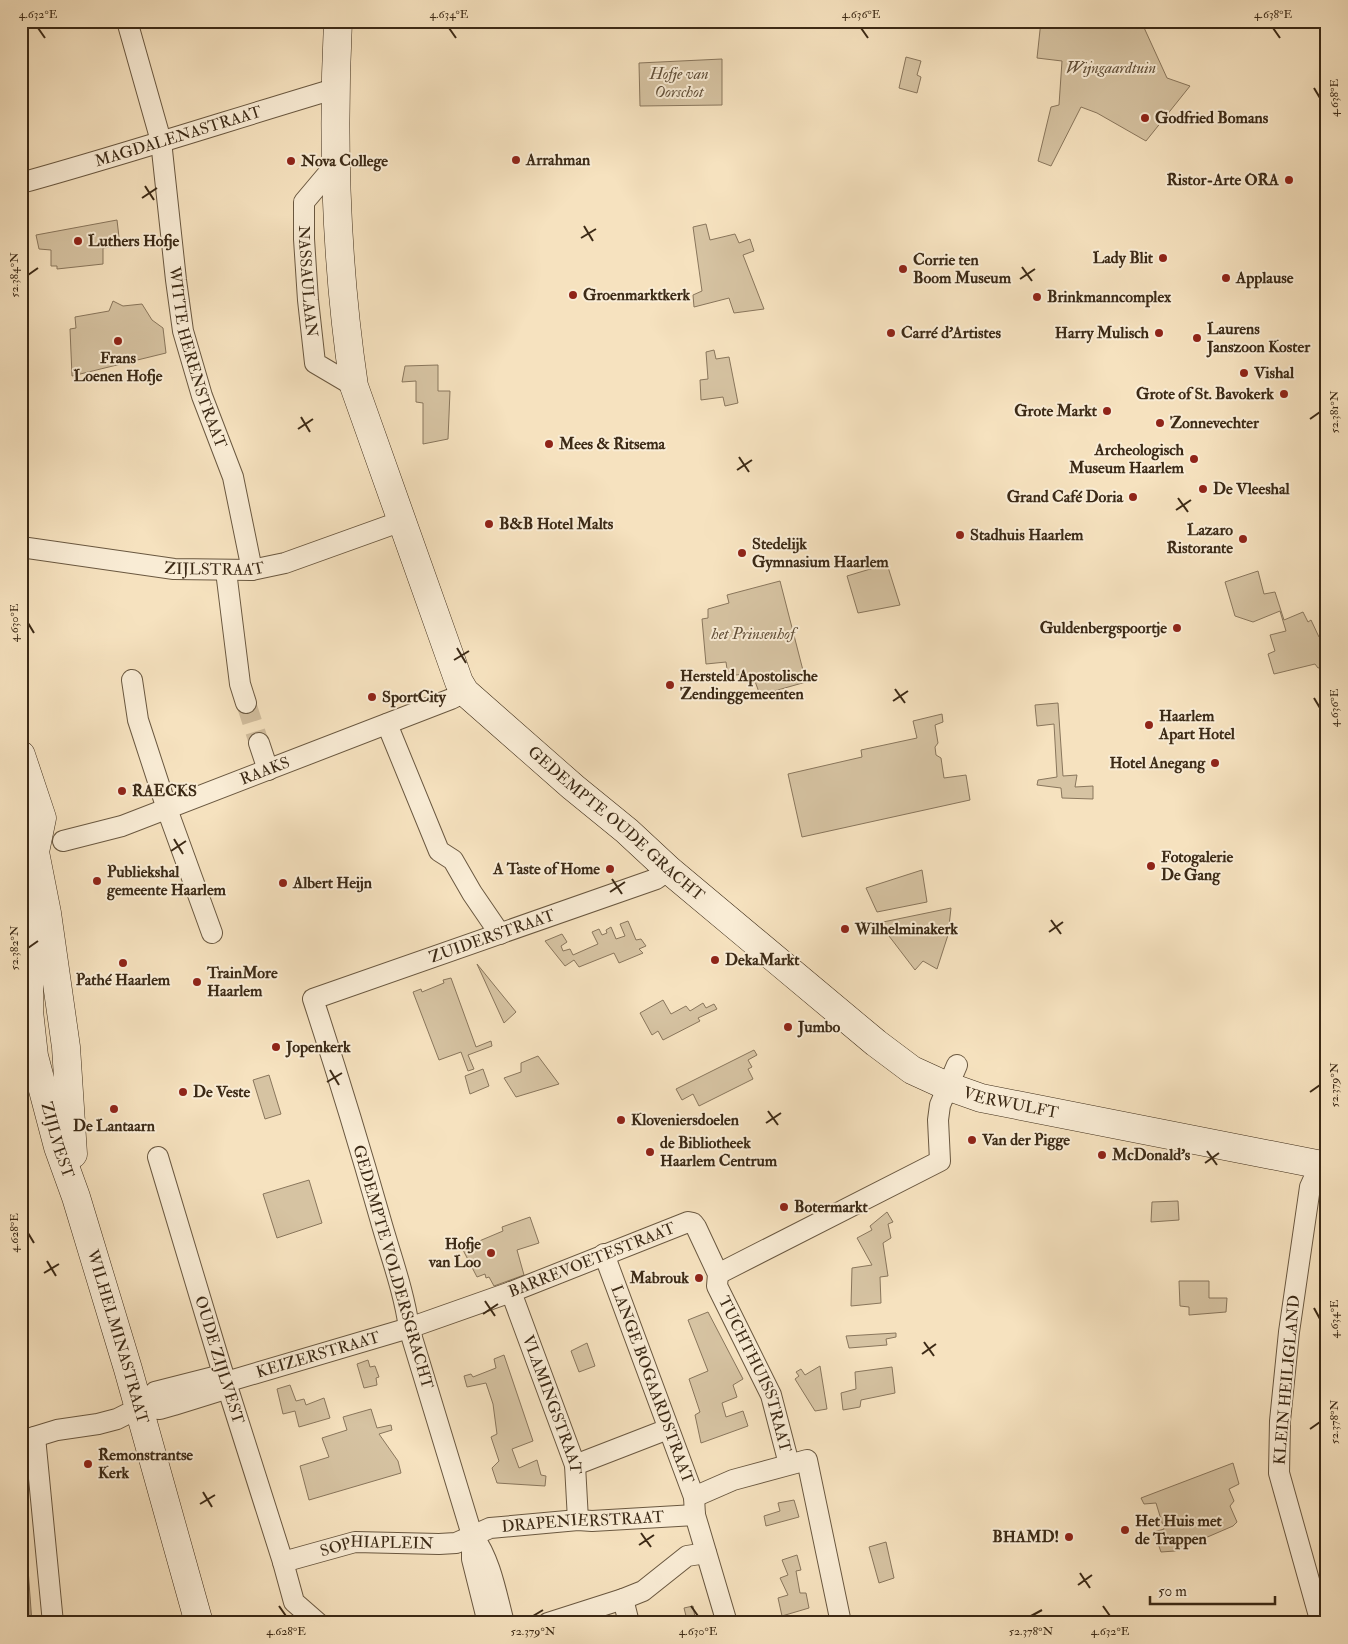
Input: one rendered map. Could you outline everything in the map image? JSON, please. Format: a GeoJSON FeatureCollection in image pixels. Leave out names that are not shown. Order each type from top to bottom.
{"type":"FeatureCollection","features":[{"type":"Feature","properties":{"kind":"street","name":"WITTE HERENSTRAAT"},"geometry":{"type":"LineString","coordinates":[[127,21],[161,141],[183,331],[202,396],[233,477],[252,570]]}},
{"type":"Feature","properties":{"kind":"street","name":"NASSAULAAN"},"geometry":{"type":"LineString","coordinates":[[338,21],[334,89],[336,203],[346,335],[354,386],[402,521]]}},
{"type":"Feature","properties":{"kind":"street","name":"MAGDALENASTRAAT"},"geometry":{"type":"LineString","coordinates":[[21,183],[94,163],[334,89]]}},
{"type":"Feature","properties":{"kind":"street","name":"NASSAULAAN"},"geometry":{"type":"LineString","coordinates":[[336,164],[304,202],[304,239],[308,300],[315,363],[354,386]]}},
{"type":"Feature","properties":{"kind":"street","name":"ZIJLSTRAAT"},"geometry":{"type":"LineString","coordinates":[[21,548],[174,569],[252,570],[285,563],[402,521]]}},
{"type":"Feature","properties":{"kind":"street","name":"GEDEMPTE OUDE GRACHT"},"geometry":{"type":"LineString","coordinates":[[402,521],[459,682],[465,692],[670,870],[912,1070]]}},
{"type":"Feature","properties":{"kind":"street"},"geometry":{"type":"LineString","coordinates":[[226,571],[240,684],[246,703]]}},
{"type":"Feature","properties":{"kind":"street"},"geometry":{"type":"LineString","coordinates":[[132,680],[138,720],[167,809],[212,933]]}},
{"type":"Feature","properties":{"kind":"street","name":"RAAKS"},"geometry":{"type":"LineString","coordinates":[[63,841],[122,826],[465,692]]}},
{"type":"Feature","properties":{"kind":"street"},"geometry":{"type":"LineString","coordinates":[[387,724],[439,851],[453,860],[472,893],[500,934]]}},
{"type":"Feature","properties":{"kind":"street"},"geometry":{"type":"LineString","coordinates":[[258,743],[268,770]]}},
{"type":"Feature","properties":{"kind":"street","name":"ZIJLVEST"},"geometry":{"type":"LineString","coordinates":[[22,765],[42,818],[26,851],[47,913],[66,1045],[76,1197]]}},
{"type":"Feature","properties":{"kind":"street","name":"ZUIDERSTRAAT"},"geometry":{"type":"LineString","coordinates":[[313,999],[656,879],[670,870]]}},
{"type":"Feature","properties":{"kind":"street","name":"ZIJLVEST"},"geometry":{"type":"LineString","coordinates":[[21,905],[30,962],[29,1011],[34,1056],[58,1146],[76,1197]]}},
{"type":"Feature","properties":{"kind":"street","name":"GEDEMPTE VOLDERSGRACHT"},"geometry":{"type":"LineString","coordinates":[[313,999],[354,1127],[409,1328],[472,1535]]}},
{"type":"Feature","properties":{"kind":"street","name":"VERWULFT"},"geometry":{"type":"LineString","coordinates":[[912,1070],[952,1076],[982,1098],[1323,1165]]}},
{"type":"Feature","properties":{"kind":"street"},"geometry":{"type":"LineString","coordinates":[[714,1266],[940,1161],[938,1120],[940,1105],[952,1076]]}},
{"type":"Feature","properties":{"kind":"street","name":"OUDE ZIJLVEST"},"geometry":{"type":"LineString","coordinates":[[158,1157],[294,1602],[318,1623]]}},
{"type":"Feature","properties":{"kind":"street","name":"KLEIN HEILIGLAND"},"geometry":{"type":"LineString","coordinates":[[1321,1623],[1279,1473],[1280,1421],[1289,1332],[1310,1187],[1323,1165]]}},
{"type":"Feature","properties":{"kind":"street","name":"WILHELMINASTRAAT"},"geometry":{"type":"LineString","coordinates":[[76,1197],[128,1414],[199,1623]]}},
{"type":"Feature","properties":{"kind":"street","name":"BARREVOETESTRAAT"},"geometry":{"type":"LineString","coordinates":[[409,1328],[511,1292],[688,1222]]}},
{"type":"Feature","properties":{"kind":"street","name":"TUCHTHUISSTRAAT"},"geometry":{"type":"LineString","coordinates":[[688,1222],[693,1223],[696,1227],[714,1266],[716,1286],[771,1395],[798,1462],[841,1623]]}},
{"type":"Feature","properties":{"kind":"street","name":"LANGE BOGAARDSTRAAT"},"geometry":{"type":"LineString","coordinates":[[604,1254],[695,1506],[706,1553],[727,1623]]}},
{"type":"Feature","properties":{"kind":"street","name":"VLAMINGSTRAAT"},"geometry":{"type":"LineString","coordinates":[[511,1292],[575,1465],[578,1520]]}},
{"type":"Feature","properties":{"kind":"street","name":"KEIZERSTRAAT"},"geometry":{"type":"LineString","coordinates":[[28,1439],[57,1430],[98,1424],[128,1414],[174,1405],[219,1391],[226,1382],[409,1328]]}},
{"type":"Feature","properties":{"kind":"street"},"geometry":{"type":"LineString","coordinates":[[575,1465],[668,1428]]}},
{"type":"Feature","properties":{"kind":"street"},"geometry":{"type":"LineString","coordinates":[[28,1439],[54,1623]]}},
{"type":"Feature","properties":{"kind":"street"},"geometry":{"type":"LineString","coordinates":[[695,1506],[733,1480],[798,1462]]}},
{"type":"Feature","properties":{"kind":"street","name":"DRAPENIERSTRAAT"},"geometry":{"type":"LineString","coordinates":[[472,1535],[490,1528],[578,1520],[592,1521],[695,1506]]}},
{"type":"Feature","properties":{"kind":"street"},"geometry":{"type":"LineString","coordinates":[[472,1535],[472,1559],[488,1623]]}},
{"type":"Feature","properties":{"kind":"street"},"geometry":{"type":"LineString","coordinates":[[472,1535],[487,1560],[504,1623]]}},
{"type":"Feature","properties":{"kind":"street","name":"SOPHIAPLEIN"},"geometry":{"type":"LineString","coordinates":[[283,1562],[355,1542],[456,1543],[472,1535]]}},
{"type":"Feature","properties":{"kind":"street"},"geometry":{"type":"LineString","coordinates":[[548,1623],[643,1591],[687,1556],[706,1553]]}},
{"type":"Feature","properties":{"kind":"street"},"geometry":{"type":"LineString","coordinates":[[623,1599],[629,1623]]}},
{"type":"Feature","properties":{"kind":"green space","name":"Wijngaardtuin"},"geometry":{"type":"Polygon","coordinates":[[[1041,21],[1141,21],[1167,78],[1190,86],[1146,141],[1097,113],[1081,107],[1051,166],[1038,161],[1051,107],[1059,105],[1062,61],[1037,58],[1041,21]]]}},
{"type":"Feature","properties":{"kind":"green space"},"geometry":{"type":"Polygon","coordinates":[[[906,57],[921,61],[917,75],[921,77],[917,93],[899,88],[906,57]]]}},
{"type":"Feature","properties":{"kind":"green space","name":"Hofje van Oorschot"},"geometry":{"type":"Polygon","coordinates":[[[722,59],[722,105],[640,106],[639,63],[722,59]]]}},
{"type":"Feature","properties":{"kind":"green space","name":"Luthers Hofje"},"geometry":{"type":"Polygon","coordinates":[[[117,220],[120,246],[103,248],[103,264],[57,269],[57,266],[51,266],[51,250],[39,249],[36,235],[117,220]]]}},
{"type":"Feature","properties":{"kind":"green space"},"geometry":{"type":"Polygon","coordinates":[[[706,224],[710,240],[735,234],[739,243],[750,239],[754,251],[743,255],[764,309],[734,313],[729,298],[694,307],[693,295],[702,291],[693,227],[706,224]]]}},
{"type":"Feature","properties":{"kind":"green space","name":"Frans Loenen Hofje"},"geometry":{"type":"Polygon","coordinates":[[[113,301],[123,306],[142,304],[152,320],[163,328],[166,353],[72,376],[70,329],[76,328],[75,317],[109,311],[113,301]]]}},
{"type":"Feature","properties":{"kind":"green space"},"geometry":{"type":"Polygon","coordinates":[[[714,350],[716,359],[729,357],[738,403],[725,406],[723,397],[701,400],[700,380],[708,379],[706,352],[714,350]]]}},
{"type":"Feature","properties":{"kind":"green space"},"geometry":{"type":"Polygon","coordinates":[[[438,365],[438,391],[450,391],[448,439],[423,444],[423,403],[416,402],[416,381],[402,382],[405,366],[438,365]]]}},
{"type":"Feature","properties":{"kind":"green space"},"geometry":{"type":"Polygon","coordinates":[[[887,564],[900,605],[858,613],[847,576],[887,564]]]}},
{"type":"Feature","properties":{"kind":"green space"},"geometry":{"type":"Polygon","coordinates":[[[1258,571],[1264,594],[1275,592],[1284,620],[1303,612],[1308,622],[1311,620],[1319,637],[1324,638],[1327,646],[1327,666],[1318,668],[1315,664],[1274,674],[1268,654],[1275,651],[1270,635],[1286,631],[1280,611],[1253,622],[1235,616],[1225,582],[1258,571]]]}},
{"type":"Feature","properties":{"kind":"green space","name":"het Prinsenhof"},"geometry":{"type":"Polygon","coordinates":[[[780,581],[806,682],[760,695],[752,673],[728,676],[726,662],[706,664],[702,619],[708,618],[708,609],[729,603],[727,595],[780,581]]]}},
{"type":"Feature","properties":{"kind":"green space"},"geometry":{"type":"Polygon","coordinates":[[[1058,703],[1063,776],[1077,775],[1075,787],[1093,786],[1093,799],[1062,798],[1061,788],[1037,785],[1038,780],[1057,777],[1054,724],[1037,726],[1035,705],[1058,703]]]}},
{"type":"Feature","properties":{"kind":"green space"},"geometry":{"type":"Polygon","coordinates":[[[942,714],[943,722],[935,725],[938,743],[935,747],[936,755],[941,758],[944,778],[966,775],[970,800],[802,837],[788,774],[862,757],[861,750],[917,738],[913,721],[942,714]]]}},
{"type":"Feature","properties":{"kind":"green space"},"geometry":{"type":"Polygon","coordinates":[[[922,870],[927,902],[877,912],[866,888],[922,870]]]}},
{"type":"Feature","properties":{"kind":"green space"},"geometry":{"type":"Polygon","coordinates":[[[951,908],[948,935],[937,969],[923,961],[915,970],[889,936],[883,922],[951,908]]]}},
{"type":"Feature","properties":{"kind":"green space"},"geometry":{"type":"Polygon","coordinates":[[[628,921],[636,940],[641,939],[646,946],[639,949],[643,953],[619,963],[614,953],[579,967],[574,960],[565,966],[545,941],[562,934],[567,942],[561,946],[563,951],[570,949],[573,955],[598,944],[592,932],[599,929],[602,935],[607,933],[606,930],[611,927],[616,939],[625,936],[620,924],[628,921]]]}},
{"type":"Feature","properties":{"kind":"green space"},"geometry":{"type":"Polygon","coordinates":[[[477,964],[516,1012],[504,1023],[477,964]]]}},
{"type":"Feature","properties":{"kind":"green space"},"geometry":{"type":"Polygon","coordinates":[[[451,978],[476,1047],[491,1041],[492,1046],[468,1055],[474,1069],[468,1071],[461,1052],[439,1060],[413,992],[421,989],[422,992],[444,983],[443,980],[451,978]]]}},
{"type":"Feature","properties":{"kind":"green space"},"geometry":{"type":"Polygon","coordinates":[[[663,1000],[671,1014],[686,1006],[690,1011],[703,1003],[706,1008],[714,1004],[717,1009],[698,1018],[700,1021],[663,1040],[658,1031],[652,1035],[640,1013],[663,1000]]]}},
{"type":"Feature","properties":{"kind":"green space"},"geometry":{"type":"Polygon","coordinates":[[[754,1050],[757,1055],[748,1060],[752,1067],[748,1069],[753,1079],[699,1106],[693,1094],[682,1100],[676,1089],[754,1050]]]}},
{"type":"Feature","properties":{"kind":"green space"},"geometry":{"type":"Polygon","coordinates":[[[538,1056],[559,1084],[516,1097],[504,1078],[521,1072],[521,1063],[538,1056]]]}},
{"type":"Feature","properties":{"kind":"green space"},"geometry":{"type":"Polygon","coordinates":[[[483,1069],[489,1086],[470,1094],[465,1076],[483,1069]]]}},
{"type":"Feature","properties":{"kind":"green space"},"geometry":{"type":"Polygon","coordinates":[[[269,1075],[281,1114],[265,1119],[253,1080],[269,1075]]]}},
{"type":"Feature","properties":{"kind":"green space"},"geometry":{"type":"Polygon","coordinates":[[[309,1180],[322,1223],[277,1238],[263,1194],[309,1180]]]}},
{"type":"Feature","properties":{"kind":"green space"},"geometry":{"type":"Polygon","coordinates":[[[1178,1201],[1179,1220],[1151,1222],[1152,1202],[1178,1201]]]}},
{"type":"Feature","properties":{"kind":"green space"},"geometry":{"type":"Polygon","coordinates":[[[887,1212],[893,1222],[888,1224],[891,1238],[883,1243],[888,1276],[880,1277],[881,1303],[851,1306],[852,1268],[872,1265],[857,1238],[872,1230],[870,1226],[887,1212]]]}},
{"type":"Feature","properties":{"kind":"green space","name":"Hofje van Loo"},"geometry":{"type":"Polygon","coordinates":[[[530,1217],[539,1243],[517,1250],[524,1275],[494,1286],[489,1277],[486,1278],[485,1274],[477,1277],[463,1250],[465,1247],[503,1231],[502,1227],[530,1217]]]}},
{"type":"Feature","properties":{"kind":"green space"},"geometry":{"type":"Polygon","coordinates":[[[1179,1281],[1209,1281],[1209,1298],[1227,1298],[1226,1312],[1189,1315],[1189,1307],[1180,1306],[1179,1281]]]}},
{"type":"Feature","properties":{"kind":"green space"},"geometry":{"type":"Polygon","coordinates":[[[708,1312],[743,1379],[733,1385],[737,1397],[722,1403],[726,1417],[743,1411],[748,1426],[701,1443],[695,1415],[700,1412],[689,1379],[708,1371],[688,1320],[708,1312]]]}},
{"type":"Feature","properties":{"kind":"green space"},"geometry":{"type":"Polygon","coordinates":[[[896,1333],[896,1337],[886,1339],[887,1345],[849,1348],[846,1336],[896,1333]]]}},
{"type":"Feature","properties":{"kind":"green space"},"geometry":{"type":"Polygon","coordinates":[[[587,1343],[595,1366],[579,1372],[571,1351],[587,1343]]]}},
{"type":"Feature","properties":{"kind":"green space"},"geometry":{"type":"Polygon","coordinates":[[[504,1355],[533,1441],[512,1449],[519,1468],[537,1460],[541,1475],[546,1476],[545,1486],[497,1483],[492,1468],[499,1461],[491,1437],[497,1434],[493,1404],[486,1383],[467,1387],[464,1376],[471,1374],[473,1377],[496,1368],[494,1359],[504,1355]]]}},
{"type":"Feature","properties":{"kind":"green space"},"geometry":{"type":"Polygon","coordinates":[[[368,1360],[370,1367],[375,1366],[379,1377],[376,1378],[377,1385],[364,1388],[357,1364],[368,1360]]]}},
{"type":"Feature","properties":{"kind":"green space"},"geometry":{"type":"Polygon","coordinates":[[[820,1366],[827,1409],[815,1411],[795,1379],[799,1376],[796,1372],[801,1369],[805,1375],[820,1366]]]}},
{"type":"Feature","properties":{"kind":"green space"},"geometry":{"type":"Polygon","coordinates":[[[892,1367],[895,1393],[861,1400],[860,1407],[843,1410],[841,1393],[856,1389],[855,1372],[892,1367]]]}},
{"type":"Feature","properties":{"kind":"green space"},"geometry":{"type":"Polygon","coordinates":[[[290,1385],[296,1401],[304,1399],[306,1405],[324,1398],[330,1418],[299,1427],[295,1411],[283,1414],[277,1389],[290,1385]]]}},
{"type":"Feature","properties":{"kind":"green space"},"geometry":{"type":"Polygon","coordinates":[[[371,1409],[377,1428],[391,1425],[392,1430],[379,1434],[398,1461],[401,1473],[309,1500],[300,1466],[329,1457],[322,1438],[347,1430],[343,1417],[371,1409]]]}},
{"type":"Feature","properties":{"kind":"green space"},"geometry":{"type":"Polygon","coordinates":[[[1233,1463],[1239,1484],[1229,1489],[1234,1501],[1230,1506],[1237,1522],[1233,1526],[1175,1551],[1161,1552],[1154,1532],[1164,1529],[1156,1503],[1144,1504],[1141,1498],[1233,1463]]]}},
{"type":"Feature","properties":{"kind":"green space"},"geometry":{"type":"Polygon","coordinates":[[[794,1500],[799,1517],[766,1526],[764,1516],[780,1511],[778,1503],[794,1500]]]}},
{"type":"Feature","properties":{"kind":"green space"},"geometry":{"type":"Polygon","coordinates":[[[886,1542],[894,1578],[879,1583],[869,1547],[886,1542]]]}},
{"type":"Feature","properties":{"kind":"green space"},"geometry":{"type":"Polygon","coordinates":[[[797,1555],[801,1570],[796,1571],[800,1593],[806,1593],[809,1608],[782,1616],[778,1598],[788,1595],[780,1578],[788,1575],[782,1560],[797,1555]]]}},
{"type":"Feature","properties":{"kind":"green space"},"geometry":{"type":"Polygon","coordinates":[[[693,1606],[696,1623],[676,1623],[675,1621],[686,1616],[684,1608],[693,1606]]]}},
{"type":"Feature","properties":{"kind":"shaded area"},"geometry":{"type":"Polygon","coordinates":[[[21,1474],[32,1623],[21,1623],[21,1474]]]}},
{"type":"Feature","properties":{"kind":"tunnel"},"geometry":{"type":"LineString","coordinates":[[246,703],[259,743]]}},
{"type":"Feature","properties":{"kind":"place","name":"Godfried Bomans"},"geometry":{"type":"Point","coordinates":[1145,118]}},
{"type":"Feature","properties":{"kind":"place","name":"Arrahman"},"geometry":{"type":"Point","coordinates":[516,160]}},
{"type":"Feature","properties":{"kind":"place","name":"Nova College"},"geometry":{"type":"Point","coordinates":[291,161]}},
{"type":"Feature","properties":{"kind":"place","name":"Ristor-Arte ORA"},"geometry":{"type":"Point","coordinates":[1289,180]}},
{"type":"Feature","properties":{"kind":"place","name":"Luthers Hofje"},"geometry":{"type":"Point","coordinates":[78,241]}},
{"type":"Feature","properties":{"kind":"place","name":"Lady Blit"},"geometry":{"type":"Point","coordinates":[1163,258]}},
{"type":"Feature","properties":{"kind":"place","name":"Corrie ten Boom Museum"},"geometry":{"type":"Point","coordinates":[903,269]}},
{"type":"Feature","properties":{"kind":"place","name":"Applause"},"geometry":{"type":"Point","coordinates":[1226,278]}},
{"type":"Feature","properties":{"kind":"place","name":"Groenmarktkerk"},"geometry":{"type":"Point","coordinates":[573,295]}},
{"type":"Feature","properties":{"kind":"place","name":"Brinkmanncomplex"},"geometry":{"type":"Point","coordinates":[1037,297]}},
{"type":"Feature","properties":{"kind":"place","name":"Carré d'Artistes"},"geometry":{"type":"Point","coordinates":[891,333]}},
{"type":"Feature","properties":{"kind":"place","name":"Harry Mulisch"},"geometry":{"type":"Point","coordinates":[1159,333]}},
{"type":"Feature","properties":{"kind":"place","name":"Laurens Janszoon Koster"},"geometry":{"type":"Point","coordinates":[1197,338]}},
{"type":"Feature","properties":{"kind":"place","name":"Frans Loenen Hofje"},"geometry":{"type":"Point","coordinates":[118,341]}},
{"type":"Feature","properties":{"kind":"place","name":"Vishal"},"geometry":{"type":"Point","coordinates":[1244,373]}},
{"type":"Feature","properties":{"kind":"place","name":"Grote of St. Bavokerk"},"geometry":{"type":"Point","coordinates":[1284,394]}},
{"type":"Feature","properties":{"kind":"place","name":"Grote Markt"},"geometry":{"type":"Point","coordinates":[1107,411]}},
{"type":"Feature","properties":{"kind":"place","name":"Zonnevechter"},"geometry":{"type":"Point","coordinates":[1160,423]}},
{"type":"Feature","properties":{"kind":"place","name":"Mees & Ritsema"},"geometry":{"type":"Point","coordinates":[549,444]}},
{"type":"Feature","properties":{"kind":"place","name":"Archeologisch Museum Haarlem"},"geometry":{"type":"Point","coordinates":[1194,459]}},
{"type":"Feature","properties":{"kind":"place","name":"De Vleeshal"},"geometry":{"type":"Point","coordinates":[1203,489]}},
{"type":"Feature","properties":{"kind":"place","name":"Grand Café Doria"},"geometry":{"type":"Point","coordinates":[1133,497]}},
{"type":"Feature","properties":{"kind":"place","name":"B&B Hotel Malts"},"geometry":{"type":"Point","coordinates":[489,524]}},
{"type":"Feature","properties":{"kind":"place","name":"Stadhuis Haarlem"},"geometry":{"type":"Point","coordinates":[960,535]}},
{"type":"Feature","properties":{"kind":"place","name":"Lazaro Ristorante"},"geometry":{"type":"Point","coordinates":[1243,539]}},
{"type":"Feature","properties":{"kind":"place","name":"Stedelijk Gymnasium Haarlem"},"geometry":{"type":"Point","coordinates":[742,553]}},
{"type":"Feature","properties":{"kind":"place","name":"Guldenbergspoortje"},"geometry":{"type":"Point","coordinates":[1177,628]}},
{"type":"Feature","properties":{"kind":"place","name":"Hersteld Apostolische Zendinggemeenten"},"geometry":{"type":"Point","coordinates":[670,685]}},
{"type":"Feature","properties":{"kind":"place","name":"SportCity"},"geometry":{"type":"Point","coordinates":[372,697]}},
{"type":"Feature","properties":{"kind":"place","name":"Haarlem Apart Hotel"},"geometry":{"type":"Point","coordinates":[1149,725]}},
{"type":"Feature","properties":{"kind":"place","name":"Hotel Anegang"},"geometry":{"type":"Point","coordinates":[1215,763]}},
{"type":"Feature","properties":{"kind":"place","name":"RAECKS"},"geometry":{"type":"Point","coordinates":[122,791]}},
{"type":"Feature","properties":{"kind":"place","name":"Fotogalerie De Gang"},"geometry":{"type":"Point","coordinates":[1151,866]}},
{"type":"Feature","properties":{"kind":"place","name":"A Taste of Home"},"geometry":{"type":"Point","coordinates":[610,869]}},
{"type":"Feature","properties":{"kind":"place","name":"Publiekshal gemeente Haarlem"},"geometry":{"type":"Point","coordinates":[97,881]}},
{"type":"Feature","properties":{"kind":"place","name":"Albert Heijn"},"geometry":{"type":"Point","coordinates":[283,883]}},
{"type":"Feature","properties":{"kind":"place","name":"Wilhelminakerk"},"geometry":{"type":"Point","coordinates":[845,929]}},
{"type":"Feature","properties":{"kind":"place","name":"DekaMarkt"},"geometry":{"type":"Point","coordinates":[715,960]}},
{"type":"Feature","properties":{"kind":"place","name":"Pathé Haarlem"},"geometry":{"type":"Point","coordinates":[123,963]}},
{"type":"Feature","properties":{"kind":"place","name":"TrainMore Haarlem"},"geometry":{"type":"Point","coordinates":[197,982]}},
{"type":"Feature","properties":{"kind":"place","name":"Jumbo"},"geometry":{"type":"Point","coordinates":[788,1027]}},
{"type":"Feature","properties":{"kind":"place","name":"Jopenkerk"},"geometry":{"type":"Point","coordinates":[276,1047]}},
{"type":"Feature","properties":{"kind":"place","name":"De Veste"},"geometry":{"type":"Point","coordinates":[183,1092]}},
{"type":"Feature","properties":{"kind":"place","name":"De Lantaarn"},"geometry":{"type":"Point","coordinates":[114,1109]}},
{"type":"Feature","properties":{"kind":"place","name":"Kloveniersdoelen"},"geometry":{"type":"Point","coordinates":[621,1120]}},
{"type":"Feature","properties":{"kind":"place","name":"Van der Pigge"},"geometry":{"type":"Point","coordinates":[972,1140]}},
{"type":"Feature","properties":{"kind":"place","name":"de Bibliotheek Haarlem Centrum"},"geometry":{"type":"Point","coordinates":[650,1152]}},
{"type":"Feature","properties":{"kind":"place","name":"McDonald's"},"geometry":{"type":"Point","coordinates":[1102,1155]}},
{"type":"Feature","properties":{"kind":"place","name":"Botermarkt"},"geometry":{"type":"Point","coordinates":[784,1207]}},
{"type":"Feature","properties":{"kind":"place","name":"Hofje van Loo"},"geometry":{"type":"Point","coordinates":[491,1253]}},
{"type":"Feature","properties":{"kind":"place","name":"Mabrouk"},"geometry":{"type":"Point","coordinates":[699,1278]}},
{"type":"Feature","properties":{"kind":"place","name":"Remonstrantse Kerk"},"geometry":{"type":"Point","coordinates":[88,1464]}},
{"type":"Feature","properties":{"kind":"place","name":"Het Huis met de Trappen"},"geometry":{"type":"Point","coordinates":[1125,1530]}},
{"type":"Feature","properties":{"kind":"place","name":"BHAMD!"},"geometry":{"type":"Point","coordinates":[1069,1537]}}]}
